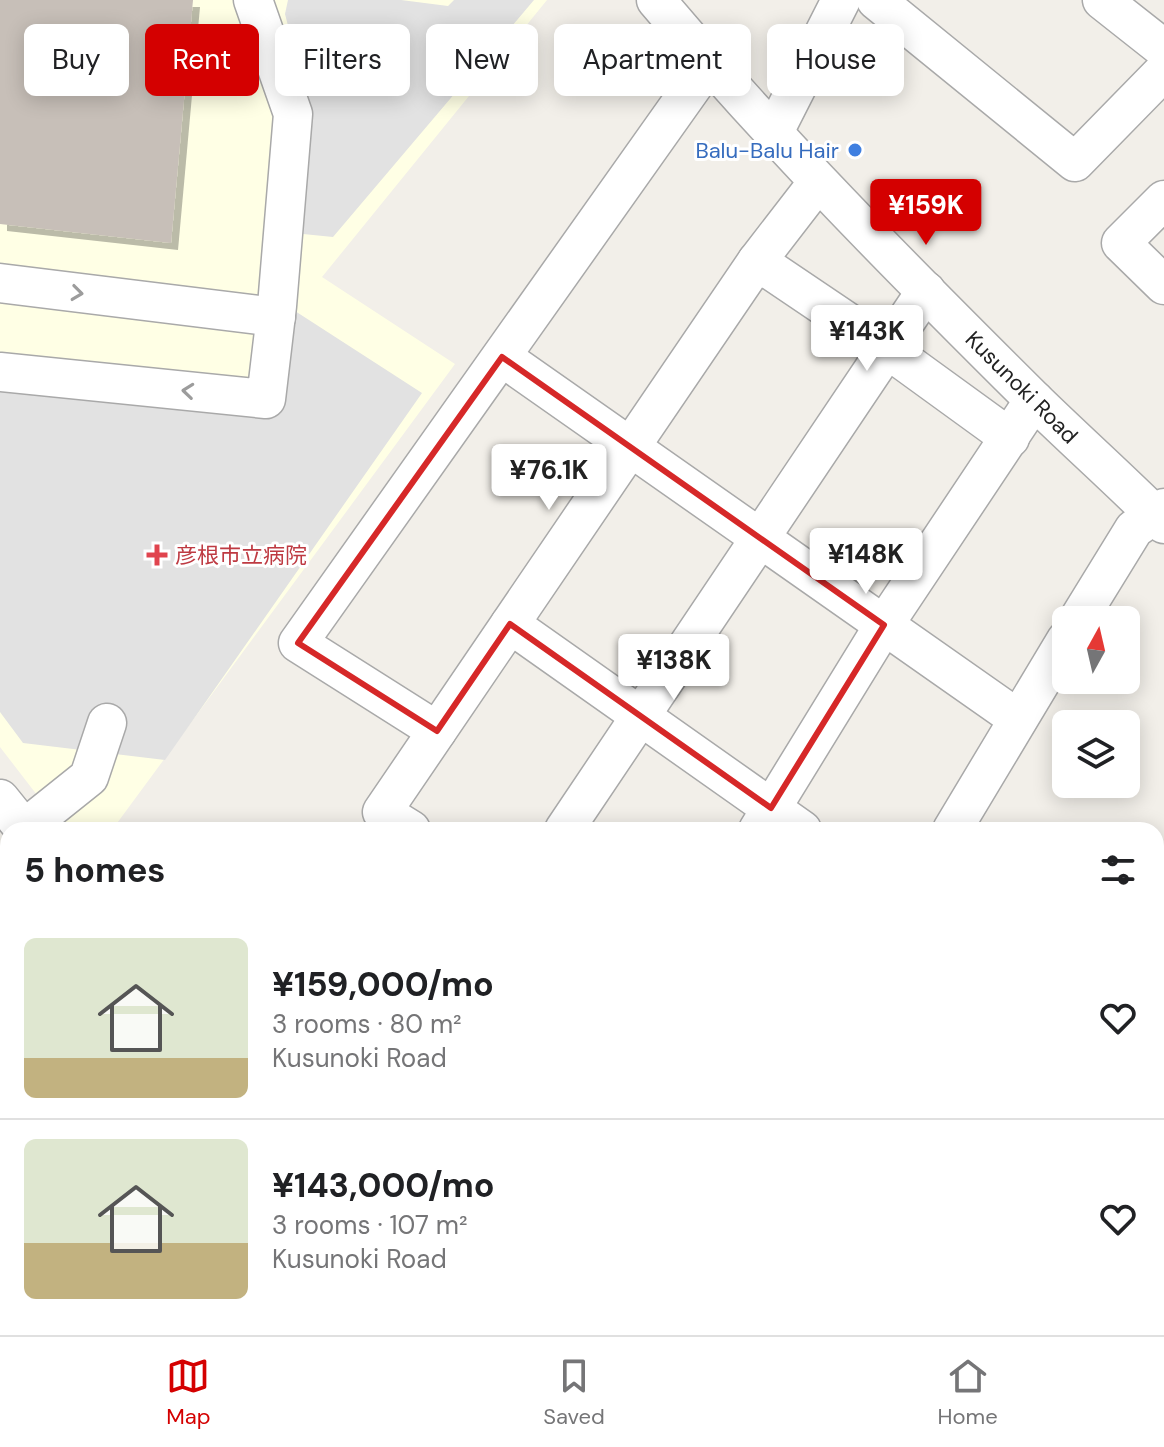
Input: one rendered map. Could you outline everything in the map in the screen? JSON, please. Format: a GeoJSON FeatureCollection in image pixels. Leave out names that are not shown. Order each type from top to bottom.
{"type":"FeatureCollection","features":[{"type":"Feature","properties":{"kind":"street"},"geometry":{"type":"LineString","coordinates":[[0,372],[266,399],[293,114],[253,0]]}},
{"type":"Feature","properties":{"kind":"street","name":"Kusunoki Road"},"geometry":{"type":"LineString","coordinates":[[656,0],[676,24]]}},
{"type":"Feature","properties":{"kind":"street"},"geometry":{"type":"LineString","coordinates":[[773,134],[841,0]]}},
{"type":"Feature","properties":{"kind":"street"},"geometry":{"type":"LineString","coordinates":[[876,0],[1075,162],[1164,71]]}},
{"type":"Feature","properties":{"kind":"street"},"geometry":{"type":"LineString","coordinates":[[1102,0],[1164,49]]}},
{"type":"Feature","properties":{"kind":"street"},"geometry":{"type":"LineString","coordinates":[[437,731],[298,643],[686,96]]}},
{"type":"Feature","properties":{"kind":"street","name":"Kusunoki Road"},"geometry":{"type":"LineString","coordinates":[[739,96],[818,182],[1034,400],[1161,515]]}},
{"type":"Feature","properties":{"kind":"street"},"geometry":{"type":"LineString","coordinates":[[398,822],[382,812],[757,261],[818,182]]}},
{"type":"Feature","properties":{"kind":"street"},"geometry":{"type":"LineString","coordinates":[[1164,200],[1121,243],[1164,285]]}},
{"type":"Feature","properties":{"kind":"street"},"geometry":{"type":"LineString","coordinates":[[757,261],[886,348],[1010,438]]}},
{"type":"Feature","properties":{"kind":"street"},"geometry":{"type":"LineString","coordinates":[[0,283],[276,317]]}},
{"type":"Feature","properties":{"kind":"street"},"geometry":{"type":"LineString","coordinates":[[569,822],[926,291]]}},
{"type":"Feature","properties":{"kind":"street"},"geometry":{"type":"LineString","coordinates":[[502,357],[1018,719]]}},
{"type":"Feature","properties":{"kind":"street"},"geometry":{"type":"LineString","coordinates":[[510,624],[640,716],[764,819],[884,625],[1034,400]]}},
{"type":"Feature","properties":{"kind":"street"},"geometry":{"type":"LineString","coordinates":[[1087,606],[1134,529],[1161,515]]}},
{"type":"Feature","properties":{"kind":"street"},"geometry":{"type":"LineString","coordinates":[[957,822],[1052,663]]}},
{"type":"Feature","properties":{"kind":"street"},"geometry":{"type":"LineString","coordinates":[[34,822],[89,777],[107,723]]}},
{"type":"Feature","properties":{"kind":"street"},"geometry":{"type":"LineString","coordinates":[[0,799],[18,822]]}},
{"type":"Feature","properties":{"kind":"highlighted area"},"geometry":{"type":"Polygon","coordinates":[[[502,357],[884,625],[771,808],[510,624],[437,731],[298,643],[502,357]]]}},
{"type":"Feature","properties":{"kind":"shaded area","name":"彦根市立病院"},"geometry":{"type":"Polygon","coordinates":[[[0,0],[547,0],[528,24],[426,24],[426,96],[469,96],[322,277],[455,364],[118,822],[58,822],[0,747],[0,0]]]}},
{"type":"Feature","properties":{"kind":"shaded area"},"geometry":{"type":"Polygon","coordinates":[[[288,0],[401,0],[448,6],[454,0],[534,0],[514,24],[426,24],[426,96],[453,96],[333,237],[303,234],[312,119],[306,96],[410,96],[410,24],[288,24],[285,14],[288,0]]]}},
{"type":"Feature","properties":{"kind":"shaded area"},"geometry":{"type":"Polygon","coordinates":[[[295,311],[422,393],[165,760],[23,743],[0,712],[0,382],[278,414],[295,311]]]}},
{"type":"Feature","properties":{"kind":"building"},"geometry":{"type":"Polygon","coordinates":[[[0,0],[193,0],[191,24],[145,24],[145,96],[184,96],[171,243],[0,224],[0,0]]]}},
{"type":"Feature","properties":{"kind":"place","name":"Balu-Balu Hair"},"geometry":{"type":"Point","coordinates":[855,150]}},
{"type":"Feature","properties":{"kind":"place","name":"彦根市立病院"},"geometry":{"type":"Point","coordinates":[157,555]}}]}
